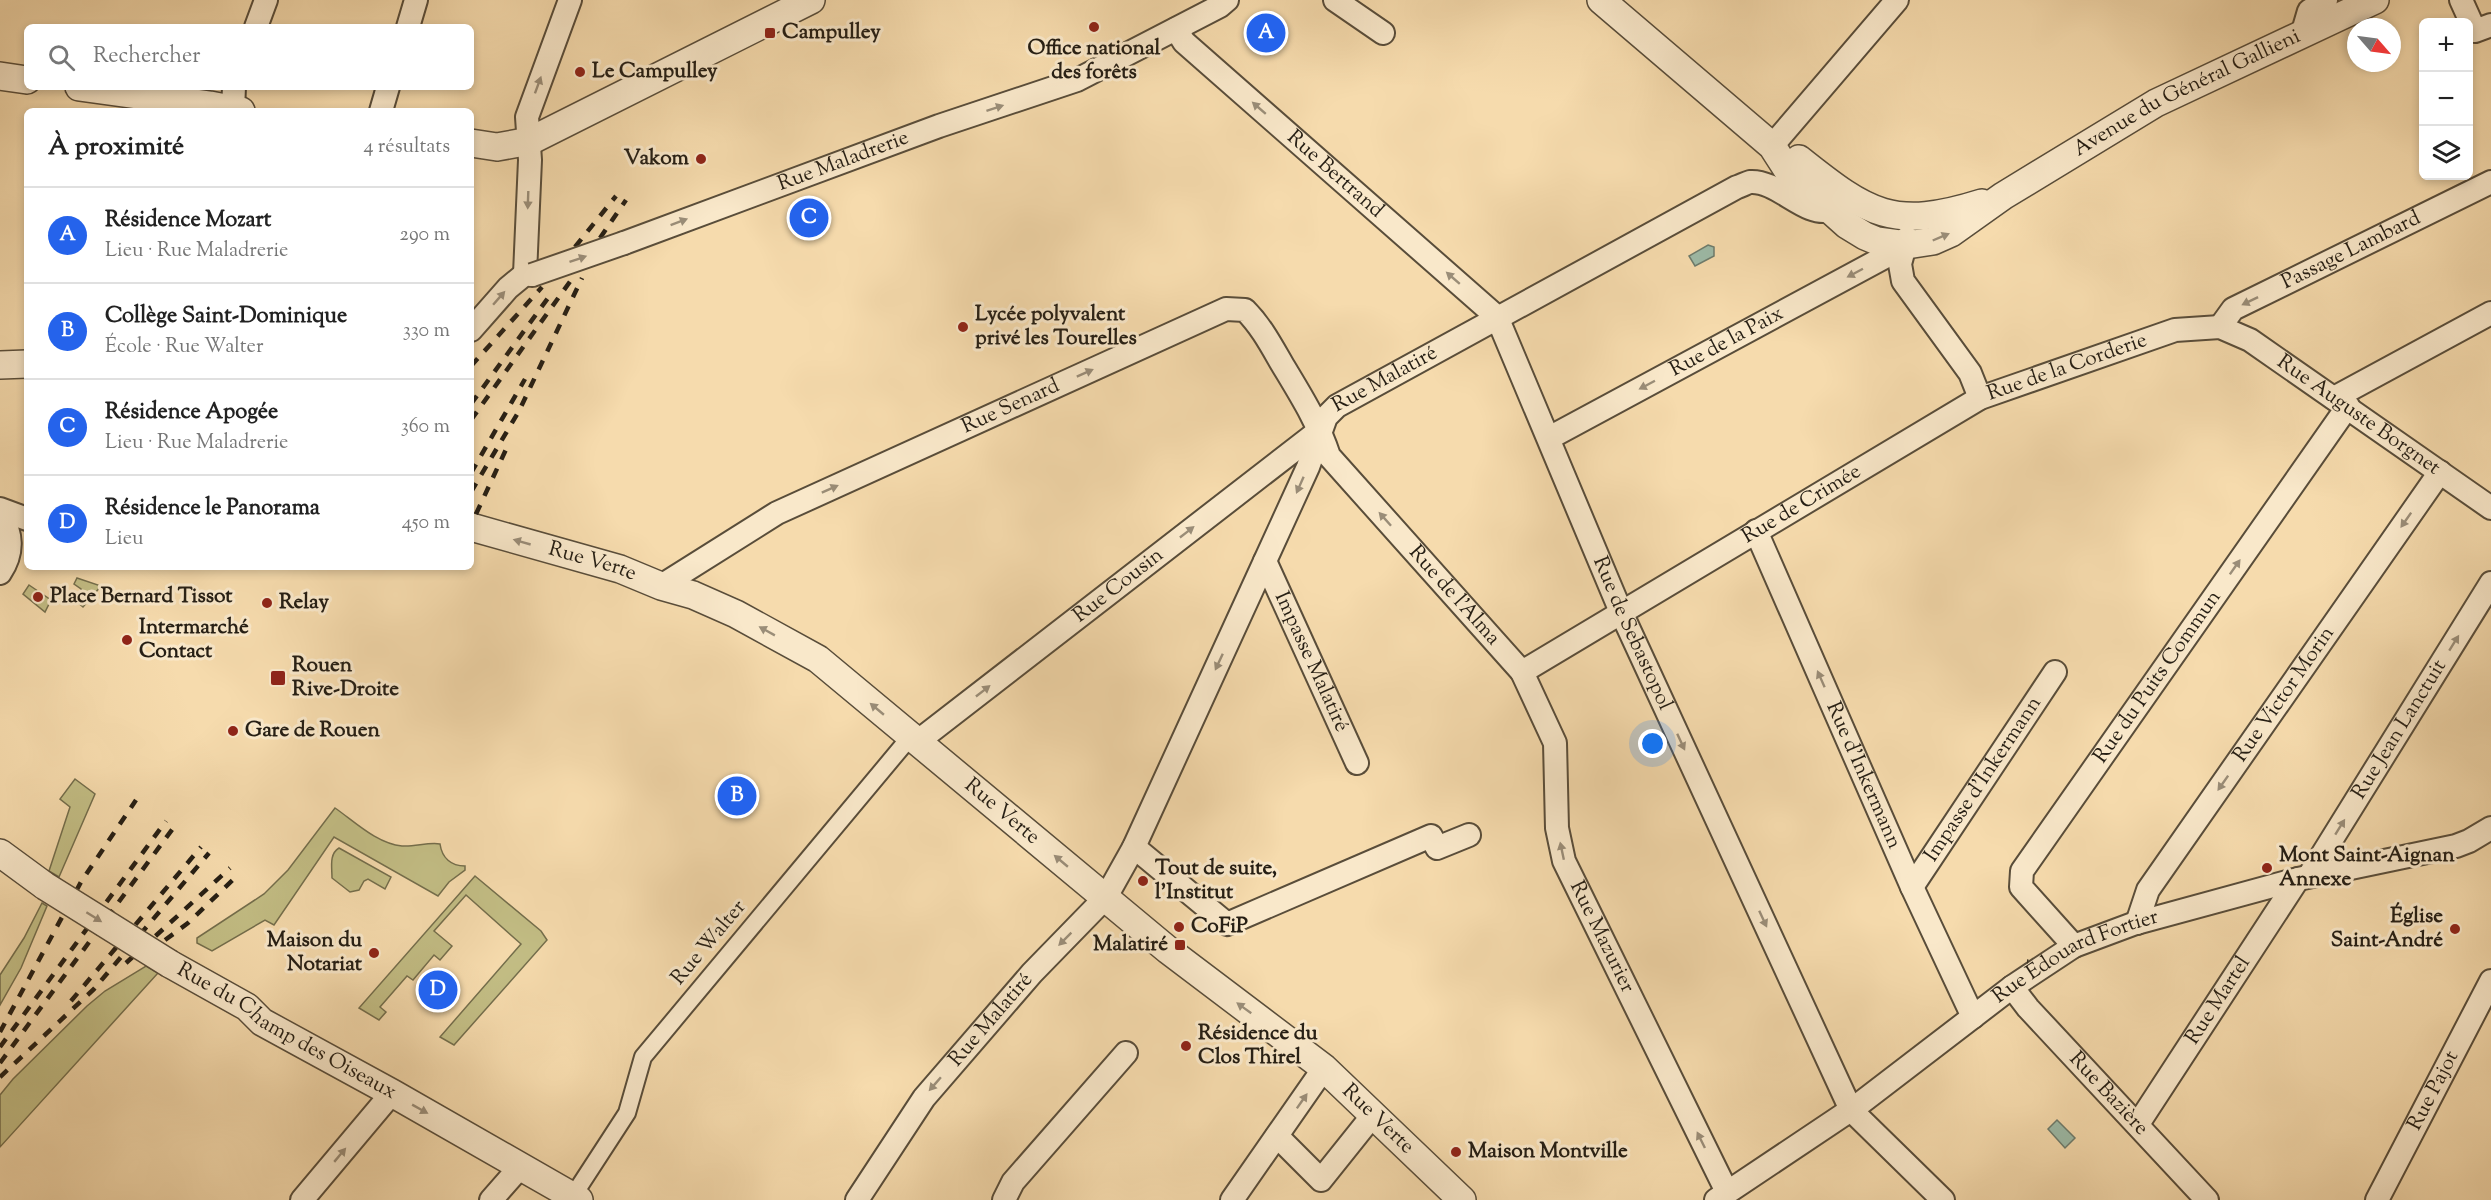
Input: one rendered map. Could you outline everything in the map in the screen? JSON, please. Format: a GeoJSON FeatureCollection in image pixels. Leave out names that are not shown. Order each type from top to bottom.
{"type":"FeatureCollection","features":[{"type":"Feature","properties":{"kind":"street"},"geometry":{"type":"LineString","coordinates":[[257,24],[266,0]]}},
{"type":"Feature","properties":{"kind":"street"},"geometry":{"type":"LineString","coordinates":[[409,24],[416,0]]}},
{"type":"Feature","properties":{"kind":"street"},"geometry":{"type":"LineString","coordinates":[[528,275],[530,141],[527,117],[570,0]]}},
{"type":"Feature","properties":{"kind":"street"},"geometry":{"type":"LineString","coordinates":[[474,143],[497,147],[530,141],[811,0]]}},
{"type":"Feature","properties":{"kind":"street","name":"Rue Maladrerie"},"geometry":{"type":"LineString","coordinates":[[474,327],[508,288],[528,275],[624,243],[939,126],[1077,80],[1220,6],[1227,0]]}},
{"type":"Feature","properties":{"kind":"street"},"geometry":{"type":"LineString","coordinates":[[1335,0],[1383,33]]}},
{"type":"Feature","properties":{"kind":"street"},"geometry":{"type":"LineString","coordinates":[[1601,0],[1772,146],[1794,156],[1859,204],[1874,211],[1926,217],[1959,210],[2003,196]]}},
{"type":"Feature","properties":{"kind":"street"},"geometry":{"type":"LineString","coordinates":[[1772,146],[1897,0]]}},
{"type":"Feature","properties":{"kind":"street"},"geometry":{"type":"LineString","coordinates":[[2302,35],[2309,10],[2326,0]]}},
{"type":"Feature","properties":{"kind":"street","name":"Avenue du Général Gallieni"},"geometry":{"type":"LineString","coordinates":[[2003,196],[2156,103],[2375,0]]}},
{"type":"Feature","properties":{"kind":"street"},"geometry":{"type":"LineString","coordinates":[[2461,0],[2475,31],[2491,25]]}},
{"type":"Feature","properties":{"kind":"street","name":"Rue Bertrand"},"geometry":{"type":"LineString","coordinates":[[1176,29],[1184,42],[1497,317]]}},
{"type":"Feature","properties":{"kind":"street"},"geometry":{"type":"LineString","coordinates":[[0,76],[24,80]]}},
{"type":"Feature","properties":{"kind":"street"},"geometry":{"type":"LineString","coordinates":[[105,90],[235,105]]}},
{"type":"Feature","properties":{"kind":"street"},"geometry":{"type":"LineString","coordinates":[[382,108],[387,90]]}},
{"type":"Feature","properties":{"kind":"street"},"geometry":{"type":"LineString","coordinates":[[1772,146],[1790,174],[1848,225],[1878,241],[1907,245],[1933,241],[1951,233],[2003,196]]}},
{"type":"Feature","properties":{"kind":"street","name":"Rue Malatiré"},"geometry":{"type":"LineString","coordinates":[[857,1200],[924,1098],[1032,973],[1106,897],[1134,847],[1308,467],[1326,417],[1337,406],[1497,317],[1749,182],[1763,184],[1822,213],[1831,210]]}},
{"type":"Feature","properties":{"kind":"street","name":"Passage Lambard"},"geometry":{"type":"LineString","coordinates":[[2220,327],[2233,309],[2491,182]]}},
{"type":"Feature","properties":{"kind":"street"},"geometry":{"type":"LineString","coordinates":[[1831,210],[1847,204],[1859,204]]}},
{"type":"Feature","properties":{"kind":"street","name":"Rue de la Corderie"},"geometry":{"type":"LineString","coordinates":[[1909,216],[1907,245],[1900,264],[1904,281],[1970,373],[1980,398],[2175,330],[2220,327]]}},
{"type":"Feature","properties":{"kind":"street","name":"Rue de la Paix"},"geometry":{"type":"LineString","coordinates":[[1549,438],[1907,245]]}},
{"type":"Feature","properties":{"kind":"street","name":"Rue Senard"},"geometry":{"type":"LineString","coordinates":[[661,586],[777,513],[1226,309],[1245,310],[1257,322],[1320,430]]}},
{"type":"Feature","properties":{"kind":"street"},"geometry":{"type":"LineString","coordinates":[[2341,402],[2491,313]]}},
{"type":"Feature","properties":{"kind":"street","name":"Rue de Sebastopol"},"geometry":{"type":"LineString","coordinates":[[1497,317],[1621,612],[1851,1110]]}},
{"type":"Feature","properties":{"kind":"street","name":"Rue Auguste Borgnet"},"geometry":{"type":"LineString","coordinates":[[2220,327],[2250,340],[2491,508]]}},
{"type":"Feature","properties":{"kind":"street"},"geometry":{"type":"LineString","coordinates":[[0,365],[24,364]]}},
{"type":"Feature","properties":{"kind":"street","name":"Rue de Crimée"},"geometry":{"type":"LineString","coordinates":[[1621,612],[1980,398]]}},
{"type":"Feature","properties":{"kind":"street","name":"Rue du Puits Commun"},"geometry":{"type":"LineString","coordinates":[[2074,946],[2021,887],[2022,872],[2178,649],[2341,402]]}},
{"type":"Feature","properties":{"kind":"street","name":"Rue de l'Alma"},"geometry":{"type":"LineString","coordinates":[[1320,430],[1329,456],[1522,672]]}},
{"type":"Feature","properties":{"kind":"street","name":"Rue Cousin"},"geometry":{"type":"LineString","coordinates":[[914,739],[1320,430]]}},
{"type":"Feature","properties":{"kind":"street","name":"Rue Victor Morin"},"geometry":{"type":"LineString","coordinates":[[2137,923],[2148,890],[2440,472]]}},
{"type":"Feature","properties":{"kind":"street"},"geometry":{"type":"LineString","coordinates":[[0,511],[24,518]]}},
{"type":"Feature","properties":{"kind":"street"},"geometry":{"type":"LineString","coordinates":[[0,511],[6,523],[11,550],[0,573]]}},
{"type":"Feature","properties":{"kind":"street","name":"Rue Verte"},"geometry":{"type":"LineString","coordinates":[[475,529],[620,569],[661,586],[693,595],[736,614],[818,659],[1208,982],[1324,1068],[1462,1200]]}},
{"type":"Feature","properties":{"kind":"street","name":"Rue d'Inkermann"},"geometry":{"type":"LineString","coordinates":[[1756,531],[1912,887],[1972,1017]]}},
{"type":"Feature","properties":{"kind":"street","name":"Impasse Malatiré"},"geometry":{"type":"LineString","coordinates":[[1265,561],[1357,763]]}},
{"type":"Feature","properties":{"kind":"street","name":"Rue Jean Lanctuit"},"geometry":{"type":"LineString","coordinates":[[2303,878],[2491,583]]}},
{"type":"Feature","properties":{"kind":"street"},"geometry":{"type":"LineString","coordinates":[[1522,672],[1621,612]]}},
{"type":"Feature","properties":{"kind":"street","name":"Rue Mazurier"},"geometry":{"type":"LineString","coordinates":[[1522,672],[1555,743],[1557,828],[1564,861],[1721,1196]]}},
{"type":"Feature","properties":{"kind":"street","name":"Impasse d'Inkermann"},"geometry":{"type":"LineString","coordinates":[[1912,887],[2055,672]]}},
{"type":"Feature","properties":{"kind":"street","name":"Rue Walter"},"geometry":{"type":"LineString","coordinates":[[576,1198],[627,1113],[643,1057],[914,739]]}},
{"type":"Feature","properties":{"kind":"street","name":"Rue Édouard Fortier"},"geometry":{"type":"LineString","coordinates":[[1721,1196],[1851,1110],[2012,987],[2074,946],[2137,923],[2303,878],[2456,846],[2491,828]]}},
{"type":"Feature","properties":{"kind":"street"},"geometry":{"type":"LineString","coordinates":[[1134,847],[1227,924],[1431,836],[1437,848],[1469,835]]}},
{"type":"Feature","properties":{"kind":"street","name":"Rue du Champ des Oiseaux"},"geometry":{"type":"LineString","coordinates":[[0,853],[45,886],[170,964],[247,1007],[262,1022],[576,1198]]}},
{"type":"Feature","properties":{"kind":"street","name":"Rue Martel"},"geometry":{"type":"LineString","coordinates":[[2138,1124],[2303,878]]}},
{"type":"Feature","properties":{"kind":"street","name":"Rue Pajot"},"geometry":{"type":"LineString","coordinates":[[2377,1200],[2491,981]]}},
{"type":"Feature","properties":{"kind":"street","name":"Rue Bazière"},"geometry":{"type":"LineString","coordinates":[[2012,987],[2028,1008],[2138,1124],[2206,1200]]}},
{"type":"Feature","properties":{"kind":"street"},"geometry":{"type":"LineString","coordinates":[[1004,1200],[1013,1182],[1126,1053]]}},
{"type":"Feature","properties":{"kind":"street"},"geometry":{"type":"LineString","coordinates":[[1232,1200],[1324,1068]]}},
{"type":"Feature","properties":{"kind":"street"},"geometry":{"type":"LineString","coordinates":[[302,1200],[392,1093]]}},
{"type":"Feature","properties":{"kind":"street"},"geometry":{"type":"LineString","coordinates":[[1851,1110],[1942,1200]]}},
{"type":"Feature","properties":{"kind":"street"},"geometry":{"type":"LineString","coordinates":[[1277,1136],[1321,1179],[1373,1115]]}},
{"type":"Feature","properties":{"kind":"street"},"geometry":{"type":"LineString","coordinates":[[491,1200],[521,1166]]}},
{"type":"Feature","properties":{"kind":"shaded area"},"geometry":{"type":"Polygon","coordinates":[[[1708,245],[1714,247],[1714,256],[1695,266],[1689,256],[1708,245]]]}},
{"type":"Feature","properties":{"kind":"shaded area"},"geometry":{"type":"Polygon","coordinates":[[[77,578],[101,586],[83,607],[76,601],[82,595],[81,589],[74,584],[77,578]]]}},
{"type":"Feature","properties":{"kind":"shaded area"},"geometry":{"type":"Polygon","coordinates":[[[29,585],[51,600],[45,612],[23,594],[29,585]]]}},
{"type":"Feature","properties":{"kind":"shaded area"},"geometry":{"type":"Polygon","coordinates":[[[75,779],[95,794],[59,877],[49,871],[70,807],[60,799],[75,779]]]}},
{"type":"Feature","properties":{"kind":"shaded area"},"geometry":{"type":"Polygon","coordinates":[[[335,808],[384,841],[402,846],[440,844],[448,860],[455,865],[465,866],[465,870],[449,882],[438,896],[334,837],[274,925],[265,920],[212,951],[197,943],[197,938],[264,894],[288,870],[335,808]]]}},
{"type":"Feature","properties":{"kind":"shaded area"},"geometry":{"type":"Polygon","coordinates":[[[339,848],[391,877],[385,889],[368,879],[364,881],[359,890],[350,892],[332,878],[332,857],[339,848]]]}},
{"type":"Feature","properties":{"kind":"shaded area"},"geometry":{"type":"Polygon","coordinates":[[[475,876],[541,931],[547,940],[454,1045],[440,1037],[521,944],[466,895],[434,931],[452,946],[440,960],[434,955],[413,980],[407,976],[380,1007],[386,1012],[379,1020],[359,1008],[475,876]]]}},
{"type":"Feature","properties":{"kind":"shaded area"},"geometry":{"type":"Polygon","coordinates":[[[42,903],[47,906],[21,968],[0,1005],[0,975],[24,938],[42,903]]]}},
{"type":"Feature","properties":{"kind":"shaded area"},"geometry":{"type":"Polygon","coordinates":[[[146,966],[158,973],[0,1147],[0,1095],[13,1079],[87,1006],[105,991],[146,966]]]}},
{"type":"Feature","properties":{"kind":"shaded area"},"geometry":{"type":"Polygon","coordinates":[[[2057,1120],[2075,1138],[2065,1148],[2048,1129],[2057,1120]]]}},
{"type":"Feature","properties":{"kind":"railway"},"geometry":{"type":"LineString","coordinates":[[575,247],[616,196]]}},
{"type":"Feature","properties":{"kind":"railway"},"geometry":{"type":"LineString","coordinates":[[600,238],[626,200]]}},
{"type":"Feature","properties":{"kind":"railway"},"geometry":{"type":"LineString","coordinates":[[474,416],[574,276]]}},
{"type":"Feature","properties":{"kind":"railway"},"geometry":{"type":"LineString","coordinates":[[474,487],[519,411],[582,278]]}},
{"type":"Feature","properties":{"kind":"railway"},"geometry":{"type":"LineString","coordinates":[[474,363],[542,287]]}},
{"type":"Feature","properties":{"kind":"railway"},"geometry":{"type":"LineString","coordinates":[[474,400],[548,298]]}},
{"type":"Feature","properties":{"kind":"railway"},"geometry":{"type":"LineString","coordinates":[[474,468],[525,379]]}},
{"type":"Feature","properties":{"kind":"railway"},"geometry":{"type":"LineString","coordinates":[[476,514],[509,443]]}},
{"type":"Feature","properties":{"kind":"railway"},"geometry":{"type":"LineString","coordinates":[[0,1032],[81,882],[136,800]]}},
{"type":"Feature","properties":{"kind":"railway"},"geometry":{"type":"LineString","coordinates":[[0,1047],[166,821]]}},
{"type":"Feature","properties":{"kind":"railway"},"geometry":{"type":"LineString","coordinates":[[0,1063],[174,827]]}},
{"type":"Feature","properties":{"kind":"railway"},"geometry":{"type":"LineString","coordinates":[[71,1001],[201,847]]}},
{"type":"Feature","properties":{"kind":"railway"},"geometry":{"type":"LineString","coordinates":[[0,1077],[94,989],[209,853]]}},
{"type":"Feature","properties":{"kind":"railway"},"geometry":{"type":"LineString","coordinates":[[126,963],[230,868]]}},
{"type":"Feature","properties":{"kind":"railway"},"geometry":{"type":"LineString","coordinates":[[149,952],[188,923],[239,874]]}},
{"type":"Feature","properties":{"kind":"place","name":"Office national des forêts"},"geometry":{"type":"Point","coordinates":[1094,27]}},
{"type":"Feature","properties":{"kind":"place","name":"Campulley"},"geometry":{"type":"Point","coordinates":[770,33]}},
{"type":"Feature","properties":{"kind":"place","name":"Résidence Mozart"},"geometry":{"type":"Point","coordinates":[1266,33]}},
{"type":"Feature","properties":{"kind":"place","name":"Le Campulley"},"geometry":{"type":"Point","coordinates":[580,72]}},
{"type":"Feature","properties":{"kind":"place","name":"Vakom"},"geometry":{"type":"Point","coordinates":[701,159]}},
{"type":"Feature","properties":{"kind":"place","name":"Résidence Apogée"},"geometry":{"type":"Point","coordinates":[809,218]}},
{"type":"Feature","properties":{"kind":"place","name":"Lycée polyvalent privé les Tourelles"},"geometry":{"type":"Point","coordinates":[963,327]}},
{"type":"Feature","properties":{"kind":"place","name":"Place Bernard Tissot"},"geometry":{"type":"Point","coordinates":[38,597]}},
{"type":"Feature","properties":{"kind":"place","name":"Relay"},"geometry":{"type":"Point","coordinates":[267,603]}},
{"type":"Feature","properties":{"kind":"place","name":"Intermarché Contact"},"geometry":{"type":"Point","coordinates":[127,640]}},
{"type":"Feature","properties":{"kind":"place","name":"Rouen Rive-Droite"},"geometry":{"type":"Point","coordinates":[278,678]}},
{"type":"Feature","properties":{"kind":"place","name":"Gare de Rouen"},"geometry":{"type":"Point","coordinates":[233,731]}},
{"type":"Feature","properties":{"kind":"place","name":"Collège Saint-Dominique"},"geometry":{"type":"Point","coordinates":[737,796]}},
{"type":"Feature","properties":{"kind":"place","name":"Mont Saint-Aignan Annexe"},"geometry":{"type":"Point","coordinates":[2267,868]}},
{"type":"Feature","properties":{"kind":"place","name":"Tout de suite, l'Institut"},"geometry":{"type":"Point","coordinates":[1143,881]}},
{"type":"Feature","properties":{"kind":"place","name":"CoFiP"},"geometry":{"type":"Point","coordinates":[1179,927]}},
{"type":"Feature","properties":{"kind":"place","name":"Église Saint-André"},"geometry":{"type":"Point","coordinates":[2455,929]}},
{"type":"Feature","properties":{"kind":"place","name":"Malatiré"},"geometry":{"type":"Point","coordinates":[1180,945]}},
{"type":"Feature","properties":{"kind":"place","name":"Maison du Notariat"},"geometry":{"type":"Point","coordinates":[374,953]}},
{"type":"Feature","properties":{"kind":"place","name":"Résidence le Panorama"},"geometry":{"type":"Point","coordinates":[438,990]}},
{"type":"Feature","properties":{"kind":"place","name":"Résidence du Clos Thirel"},"geometry":{"type":"Point","coordinates":[1186,1046]}},
{"type":"Feature","properties":{"kind":"place","name":"Maison Montville"},"geometry":{"type":"Point","coordinates":[1456,1152]}}]}
